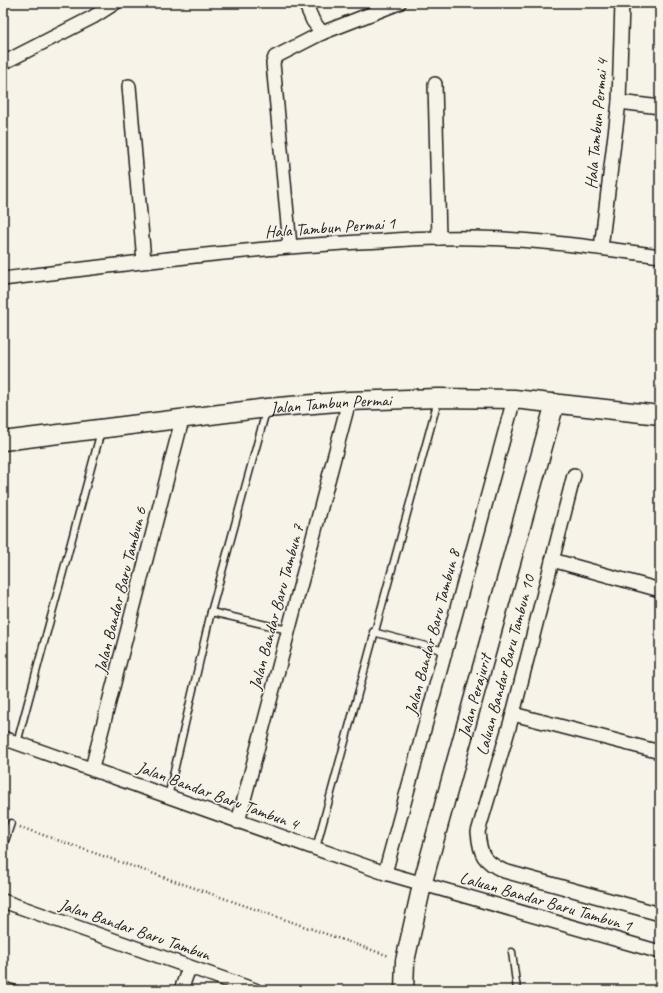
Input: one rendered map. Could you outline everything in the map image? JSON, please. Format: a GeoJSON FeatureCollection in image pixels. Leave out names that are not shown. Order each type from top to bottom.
{"type":"FeatureCollection","features":[{"type":"Feature","properties":{"kind":"street"},"geometry":{"type":"LineString","coordinates":[[3,63],[92,17],[115,3]]}},
{"type":"Feature","properties":{"kind":"street"},"geometry":{"type":"LineString","coordinates":[[305,3],[313,21],[322,33]]}},
{"type":"Feature","properties":{"kind":"street"},"geometry":{"type":"LineString","coordinates":[[290,246],[273,63],[275,56],[322,33],[399,3]]}},
{"type":"Feature","properties":{"kind":"street","name":"Hala Tambun Permai 4"},"geometry":{"type":"LineString","coordinates":[[601,248],[619,102],[622,3]]}},
{"type":"Feature","properties":{"kind":"street"},"geometry":{"type":"LineString","coordinates":[[435,84],[439,238]]}},
{"type":"Feature","properties":{"kind":"street"},"geometry":{"type":"LineString","coordinates":[[129,86],[144,261]]}},
{"type":"Feature","properties":{"kind":"street"},"geometry":{"type":"LineString","coordinates":[[619,102],[660,107]]}},
{"type":"Feature","properties":{"kind":"street","name":"Hala Tambun Permai 1"},"geometry":{"type":"LineString","coordinates":[[3,279],[144,261],[290,246],[439,238],[528,241],[601,248],[660,256]]}},
{"type":"Feature","properties":{"kind":"street","name":"Jalan Tambun Permai"},"geometry":{"type":"LineString","coordinates":[[3,441],[182,420],[267,408],[349,401],[438,398],[514,399],[660,415]]}},
{"type":"Feature","properties":{"kind":"street","name":"Jalan Bandar Baru Tambun 8"},"geometry":{"type":"LineString","coordinates":[[385,873],[514,399]]}},
{"type":"Feature","properties":{"kind":"street","name":"Jalan Bandar Baru Tambun 7"},"geometry":{"type":"LineString","coordinates":[[238,822],[349,401]]}},
{"type":"Feature","properties":{"kind":"street","name":"Jalan Perajurit"},"geometry":{"type":"LineString","coordinates":[[404,990],[405,961],[422,885],[555,403]]}},
{"type":"Feature","properties":{"kind":"street","name":"Jalan Bandar Baru Tambun 6"},"geometry":{"type":"LineString","coordinates":[[92,768],[182,420]]}},
{"type":"Feature","properties":{"kind":"street","name":"Laluan Bandar Baru Tambun 10"},"geometry":{"type":"LineString","coordinates":[[574,475],[512,714],[478,832],[480,849],[488,863],[504,872],[660,914]]}},
{"type":"Feature","properties":{"kind":"street"},"geometry":{"type":"LineString","coordinates":[[552,560],[660,590]]}},
{"type":"Feature","properties":{"kind":"street"},"geometry":{"type":"LineString","coordinates":[[512,714],[660,752]]}},
{"type":"Feature","properties":{"kind":"street","name":"Jalan Bandar Baru Tambun 4"},"geometry":{"type":"LineString","coordinates":[[3,738],[92,768],[238,822],[422,885]]}},
{"type":"Feature","properties":{"kind":"street","name":"Laluan Bandar Baru Tambun 1"},"geometry":{"type":"LineString","coordinates":[[422,885],[660,952]]}},
{"type":"Feature","properties":{"kind":"street","name":"Jalan Bandar Baru Tambun"},"geometry":{"type":"LineString","coordinates":[[3,901],[255,990]]}},
{"type":"Feature","properties":{"kind":"street"},"geometry":{"type":"LineString","coordinates":[[181,990],[190,968]]}},
{"type":"Feature","properties":{"kind":"lane"},"geometry":{"type":"LineString","coordinates":[[316,848],[373,632],[438,398]]}},
{"type":"Feature","properties":{"kind":"lane"},"geometry":{"type":"LineString","coordinates":[[168,797],[211,612],[267,408]]}},
{"type":"Feature","properties":{"kind":"lane"},"geometry":{"type":"LineString","coordinates":[[17,743],[102,429]]}},
{"type":"Feature","properties":{"kind":"lane"},"geometry":{"type":"LineString","coordinates":[[211,612],[288,630]]}},
{"type":"Feature","properties":{"kind":"lane"},"geometry":{"type":"LineString","coordinates":[[373,632],[445,652]]}},
{"type":"Feature","properties":{"kind":"lane"},"geometry":{"type":"LineString","coordinates":[[3,847],[11,823]]}},
{"type":"Feature","properties":{"kind":"lane"},"geometry":{"type":"LineString","coordinates":[[512,952],[517,990]]}},
{"type":"Feature","properties":{"kind":"lane"},"geometry":{"type":"LineString","coordinates":[[3,985],[18,990]]}},
{"type":"Feature","properties":{"kind":"path"},"geometry":{"type":"LineString","coordinates":[[11,823],[405,961]]}}]}
